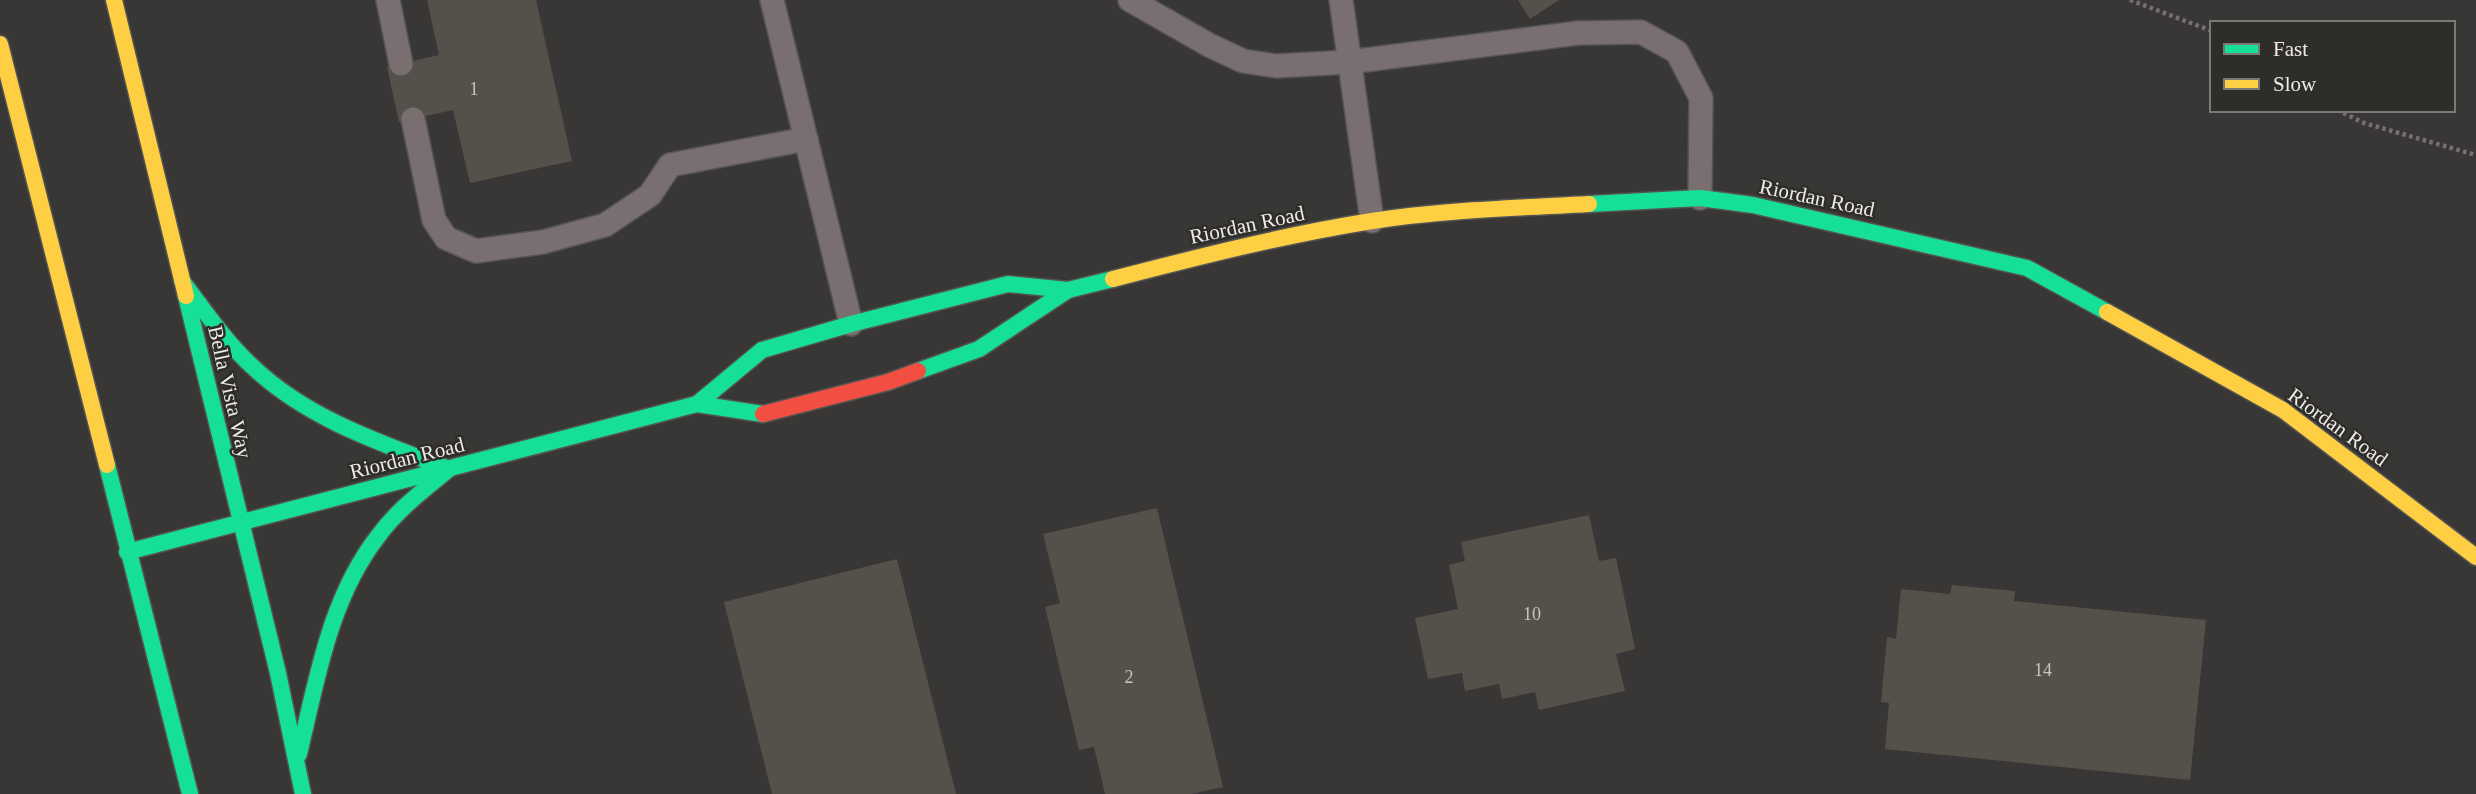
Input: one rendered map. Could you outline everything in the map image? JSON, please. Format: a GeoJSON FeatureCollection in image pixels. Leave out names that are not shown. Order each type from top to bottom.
{"type":"FeatureCollection","features":[{"type":"Feature","properties":{"kind":"street","name":"Bella Vista Way"},"geometry":{"type":"LineString","coordinates":[[114,0],[278,673],[303,794]]}},
{"type":"Feature","properties":{"kind":"street"},"geometry":{"type":"LineString","coordinates":[[0,44],[190,794]]}},
{"type":"Feature","properties":{"kind":"street","name":"Riordan Road"},"geometry":{"type":"LineString","coordinates":[[127,552],[697,404],[764,414],[888,382],[979,349],[1068,290],[1248,245],[1372,221],[1468,210],[1700,198],[1753,205],[2027,268],[2283,410],[2476,558]]}},
{"type":"Feature","properties":{"kind":"street"},"geometry":{"type":"LineString","coordinates":[[182,281],[226,339],[265,379],[298,401],[369,438],[449,469],[397,513],[359,563],[331,626],[296,766]]}},
{"type":"Feature","properties":{"kind":"street","name":"Riordan Road"},"geometry":{"type":"LineString","coordinates":[[697,404],[762,350],[1008,284],[1068,290]]}},
{"type":"Feature","properties":{"kind":"lane"},"geometry":{"type":"LineString","coordinates":[[388,0],[401,64]]}},
{"type":"Feature","properties":{"kind":"lane"},"geometry":{"type":"LineString","coordinates":[[772,0],[852,324]]}},
{"type":"Feature","properties":{"kind":"lane"},"geometry":{"type":"LineString","coordinates":[[1130,0],[1243,61],[1276,66],[1349,62],[1578,33],[1641,32],[1677,52],[1701,98],[1700,198]]}},
{"type":"Feature","properties":{"kind":"lane"},"geometry":{"type":"LineString","coordinates":[[1341,0],[1372,221]]}},
{"type":"Feature","properties":{"kind":"lane"},"geometry":{"type":"LineString","coordinates":[[413,119],[434,220],[446,238],[476,251],[543,242],[606,225],[650,195],[670,165],[806,139]]}},
{"type":"Feature","properties":{"kind":"path"},"geometry":{"type":"LineString","coordinates":[[2130,0],[2210,30]]}},
{"type":"Feature","properties":{"kind":"path"},"geometry":{"type":"LineString","coordinates":[[2341,112],[2364,123],[2476,155]]}},
{"type":"Feature","properties":{"kind":"building"},"geometry":{"type":"Polygon","coordinates":[[[427,0],[536,0],[572,161],[470,183],[453,110],[399,122],[387,67],[439,55],[427,0]]]}},
{"type":"Feature","properties":{"kind":"building"},"geometry":{"type":"Polygon","coordinates":[[[1518,0],[1559,0],[1530,19],[1518,0]]]}},
{"type":"Feature","properties":{"kind":"building"},"geometry":{"type":"Polygon","coordinates":[[[1157,508],[1223,787],[1191,794],[1105,794],[1094,747],[1079,750],[1045,607],[1060,603],[1043,534],[1157,508]]]}},
{"type":"Feature","properties":{"kind":"building"},"geometry":{"type":"Polygon","coordinates":[[[1589,515],[1599,561],[1616,558],[1635,649],[1616,654],[1625,691],[1539,710],[1535,692],[1502,699],[1499,684],[1465,691],[1462,673],[1428,679],[1415,618],[1458,609],[1449,565],[1465,561],[1461,542],[1589,515]]]}},
{"type":"Feature","properties":{"kind":"building"},"geometry":{"type":"Polygon","coordinates":[[[897,559],[956,794],[772,794],[724,602],[897,559]]]}},
{"type":"Feature","properties":{"kind":"building"},"geometry":{"type":"Polygon","coordinates":[[[1952,585],[2015,591],[2014,601],[2206,620],[2190,780],[1885,749],[1889,703],[1881,702],[1887,637],[1896,639],[1901,589],[1950,594],[1952,585]]]}},
{"type":"Feature","properties":{"kind":"traffic: fast"},"geometry":{"type":"LineString","coordinates":[[1589,204],[1700,198],[1753,205],[2027,268],[2107,312]]}},
{"type":"Feature","properties":{"kind":"traffic: fast"},"geometry":{"type":"LineString","coordinates":[[697,404],[762,350],[1008,284],[1068,290],[1113,279]]}},
{"type":"Feature","properties":{"kind":"traffic: fast"},"geometry":{"type":"LineString","coordinates":[[182,281],[234,348],[275,386],[321,416],[346,428],[449,469]]}},
{"type":"Feature","properties":{"kind":"traffic: fast"},"geometry":{"type":"LineString","coordinates":[[918,371],[979,349],[1068,290]]}},
{"type":"Feature","properties":{"kind":"traffic: fast"},"geometry":{"type":"LineString","coordinates":[[186,296],[278,673],[303,794]]}},
{"type":"Feature","properties":{"kind":"traffic: fast"},"geometry":{"type":"LineString","coordinates":[[127,552],[697,404],[763,414]]}},
{"type":"Feature","properties":{"kind":"traffic: fast"},"geometry":{"type":"LineString","coordinates":[[107,465],[190,794]]}},
{"type":"Feature","properties":{"kind":"traffic: fast"},"geometry":{"type":"LineString","coordinates":[[299,754],[327,640],[348,585],[362,559],[386,526],[449,469]]}},
{"type":"Feature","properties":{"kind":"traffic: slow"},"geometry":{"type":"LineString","coordinates":[[114,0],[186,296]]}},
{"type":"Feature","properties":{"kind":"traffic: slow"},"geometry":{"type":"LineString","coordinates":[[0,44],[107,465]]}},
{"type":"Feature","properties":{"kind":"traffic: slow"},"geometry":{"type":"LineString","coordinates":[[1113,279],[1274,240],[1372,221],[1453,212],[1589,204]]}},
{"type":"Feature","properties":{"kind":"traffic: slow"},"geometry":{"type":"LineString","coordinates":[[2107,312],[2283,410],[2476,557]]}},
{"type":"Feature","properties":{"kind":"traffic: jam"},"geometry":{"type":"LineString","coordinates":[[763,414],[888,382],[918,371]]}}]}
